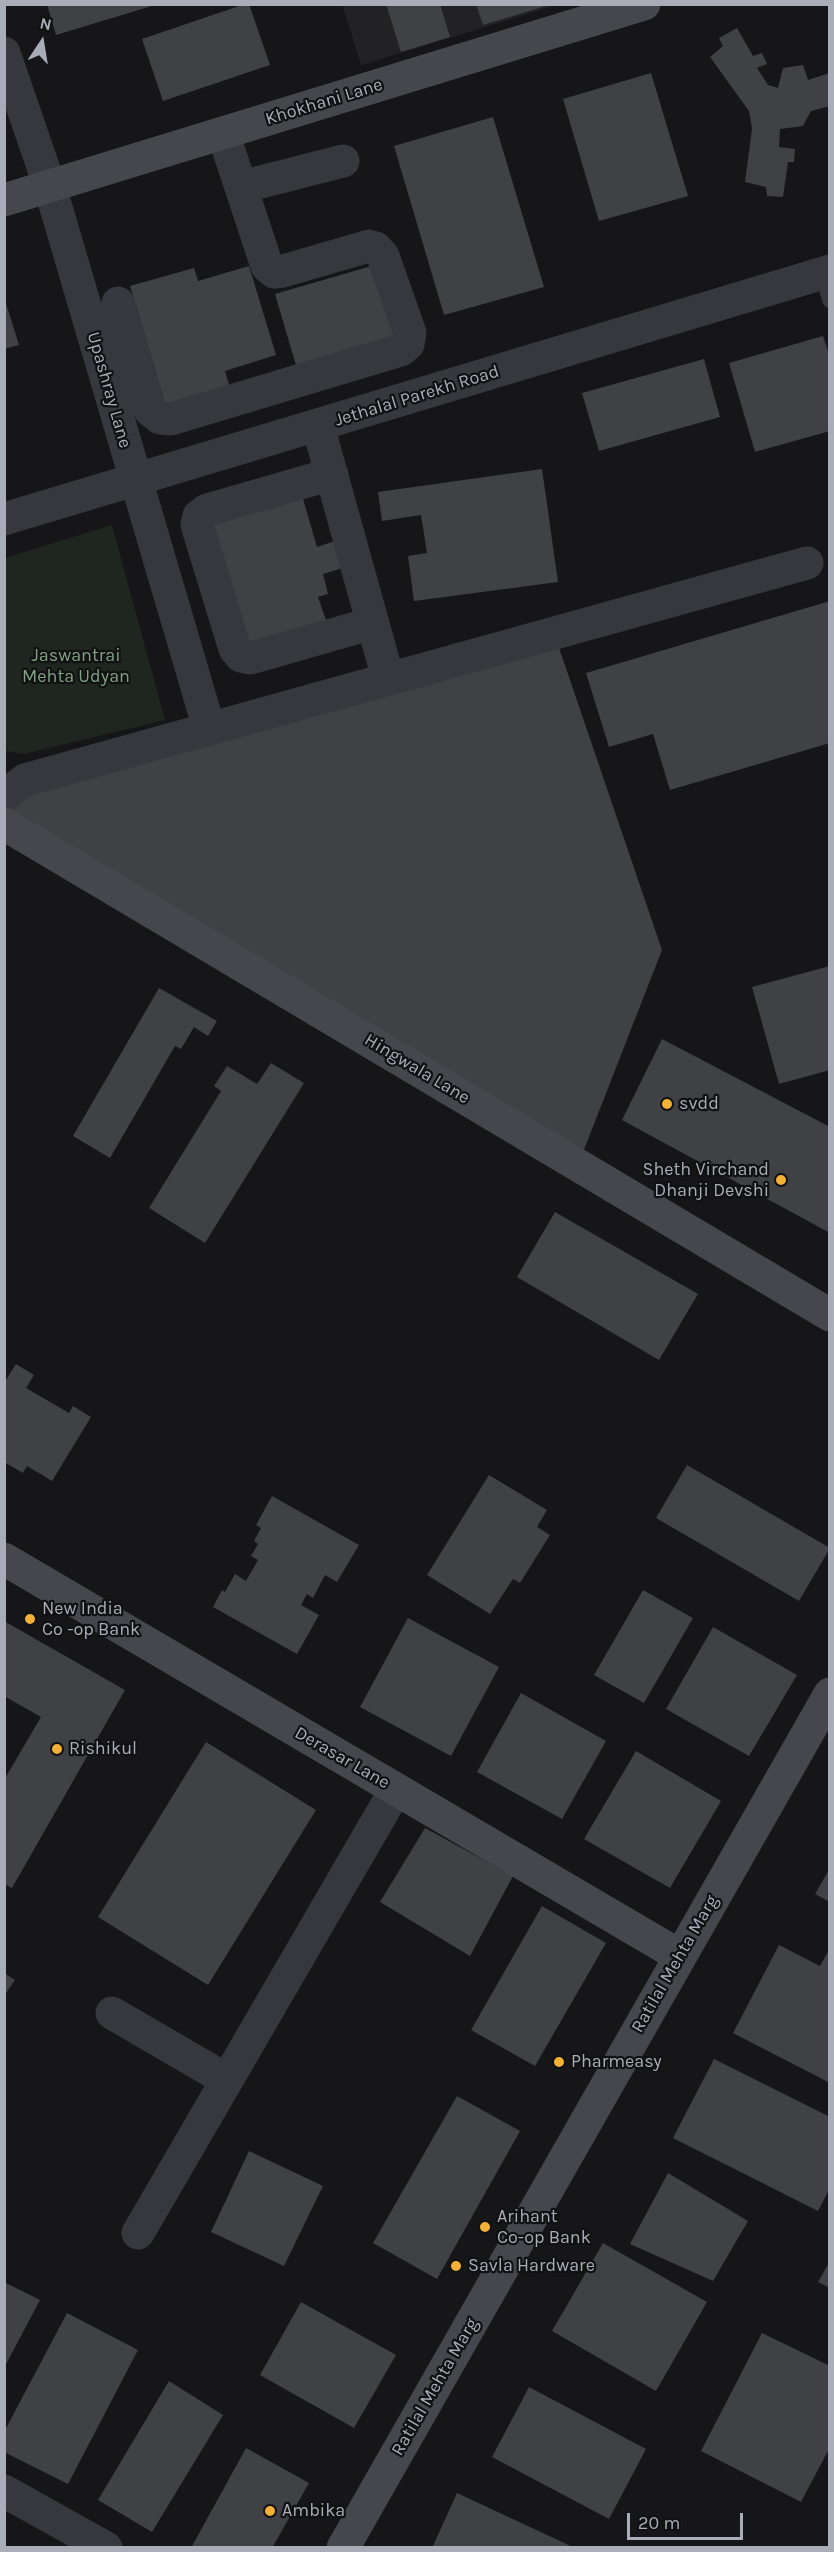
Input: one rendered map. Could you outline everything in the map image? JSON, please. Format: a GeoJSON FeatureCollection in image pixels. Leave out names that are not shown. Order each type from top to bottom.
{"type":"FeatureCollection","features":[{"type":"Feature","properties":{"kind":"street","name":"Khokhani Lane"},"geometry":{"type":"LineString","coordinates":[[4,200],[644,4]]}},
{"type":"Feature","properties":{"kind":"street","name":"Upashray Lane"},"geometry":{"type":"LineString","coordinates":[[4,53],[50,187],[209,728]]}},
{"type":"Feature","properties":{"kind":"street"},"geometry":{"type":"LineString","coordinates":[[118,303],[150,410],[160,418],[171,419],[243,398],[401,350],[408,344],[410,333],[383,256],[376,248],[369,246],[283,271],[274,272],[267,266],[223,133]]}},
{"type":"Feature","properties":{"kind":"street"},"geometry":{"type":"LineString","coordinates":[[241,187],[343,161]]}},
{"type":"Feature","properties":{"kind":"street","name":"Jethalal Parekh Road"},"geometry":{"type":"LineString","coordinates":[[4,519],[318,426],[827,281]]}},
{"type":"Feature","properties":{"kind":"street"},"geometry":{"type":"LineString","coordinates":[[99,354],[130,345]]}},
{"type":"Feature","properties":{"kind":"street"},"geometry":{"type":"LineString","coordinates":[[243,398],[257,444]]}},
{"type":"Feature","properties":{"kind":"street"},"geometry":{"type":"LineString","coordinates":[[318,426],[388,678]]}},
{"type":"Feature","properties":{"kind":"street"},"geometry":{"type":"LineString","coordinates":[[332,474],[207,510],[199,516],[197,525],[235,649],[241,656],[251,658],[373,623]]}},
{"type":"Feature","properties":{"kind":"street"},"geometry":{"type":"LineString","coordinates":[[4,796],[25,780],[807,563]]}},
{"type":"Feature","properties":{"kind":"street"},"geometry":{"type":"LineString","coordinates":[[170,597],[215,585]]}},
{"type":"Feature","properties":{"kind":"street","name":"Hingwala Lane"},"geometry":{"type":"LineString","coordinates":[[4,824],[830,1315]]}},
{"type":"Feature","properties":{"kind":"street","name":"Derasar Lane"},"geometry":{"type":"LineString","coordinates":[[4,1559],[680,1956]]}},
{"type":"Feature","properties":{"kind":"street","name":"Ratilal Mehta Marg"},"geometry":{"type":"LineString","coordinates":[[343,2547],[830,1694]]}},
{"type":"Feature","properties":{"kind":"street"},"geometry":{"type":"LineString","coordinates":[[138,2233],[396,1789]]}},
{"type":"Feature","properties":{"kind":"street"},"geometry":{"type":"LineString","coordinates":[[112,2013],[227,2080]]}},
{"type":"Feature","properties":{"kind":"street"},"geometry":{"type":"LineString","coordinates":[[4,2491],[106,2547]]}},
{"type":"Feature","properties":{"kind":"shaded area"},"geometry":{"type":"Polygon","coordinates":[[[342,4],[557,5],[361,65],[342,4]]]}},
{"type":"Feature","properties":{"kind":"green space","name":"Jaswantrai Mehta Udyan"},"geometry":{"type":"Polygon","coordinates":[[[112,525],[165,720],[24,754],[5,751],[5,558],[112,525]]]}},
{"type":"Feature","properties":{"kind":"building"},"geometry":{"type":"Polygon","coordinates":[[[47,4],[155,4],[155,5],[56,35],[47,4]]]}},
{"type":"Feature","properties":{"kind":"building"},"geometry":{"type":"Polygon","coordinates":[[[249,4],[270,65],[163,101],[142,39],[249,4]]]}},
{"type":"Feature","properties":{"kind":"building"},"geometry":{"type":"Polygon","coordinates":[[[386,4],[440,4],[450,37],[401,52],[386,4]]]}},
{"type":"Feature","properties":{"kind":"building"},"geometry":{"type":"Polygon","coordinates":[[[476,4],[549,4],[549,5],[483,25],[476,4]]]}},
{"type":"Feature","properties":{"kind":"building"},"geometry":{"type":"Polygon","coordinates":[[[737,28],[753,56],[762,53],[767,64],[757,68],[768,85],[778,88],[783,68],[803,65],[808,80],[830,73],[830,106],[811,111],[803,126],[780,129],[779,147],[795,149],[794,162],[788,162],[783,197],[767,196],[766,187],[745,182],[752,129],[749,111],[710,57],[723,46],[719,38],[737,28]]]}},
{"type":"Feature","properties":{"kind":"building"},"geometry":{"type":"Polygon","coordinates":[[[651,73],[688,196],[599,221],[563,99],[651,73]]]}},
{"type":"Feature","properties":{"kind":"building"},"geometry":{"type":"Polygon","coordinates":[[[493,117],[544,287],[444,315],[394,146],[493,117]]]}},
{"type":"Feature","properties":{"kind":"building"},"geometry":{"type":"Polygon","coordinates":[[[375,265],[399,342],[298,372],[275,294],[375,265]]]}},
{"type":"Feature","properties":{"kind":"building"},"geometry":{"type":"Polygon","coordinates":[[[249,266],[276,355],[225,371],[231,392],[167,410],[130,286],[194,268],[198,281],[249,266]]]}},
{"type":"Feature","properties":{"kind":"building"},"geometry":{"type":"Polygon","coordinates":[[[4,297],[19,345],[4,349],[4,297]]]}},
{"type":"Feature","properties":{"kind":"building"},"geometry":{"type":"Polygon","coordinates":[[[823,336],[830,357],[830,431],[755,452],[729,363],[823,336]]]}},
{"type":"Feature","properties":{"kind":"building"},"geometry":{"type":"Polygon","coordinates":[[[704,359],[720,417],[599,451],[582,393],[704,359]]]}},
{"type":"Feature","properties":{"kind":"building"},"geometry":{"type":"Polygon","coordinates":[[[542,469],[558,582],[414,601],[408,556],[427,553],[421,515],[382,521],[378,492],[542,469]]]}},
{"type":"Feature","properties":{"kind":"building"},"geometry":{"type":"Polygon","coordinates":[[[301,492],[317,547],[335,541],[343,568],[323,574],[328,594],[318,597],[327,623],[244,648],[205,520],[301,492]]]}},
{"type":"Feature","properties":{"kind":"building"},"geometry":{"type":"Polygon","coordinates":[[[830,601],[830,743],[670,790],[653,734],[609,747],[586,673],[830,601]]]}},
{"type":"Feature","properties":{"kind":"building"},"geometry":{"type":"Polygon","coordinates":[[[554,633],[662,950],[578,1165],[4,824],[25,780],[554,633]]]}},
{"type":"Feature","properties":{"kind":"building"},"geometry":{"type":"Polygon","coordinates":[[[830,966],[830,1070],[779,1084],[752,987],[830,966]]]}},
{"type":"Feature","properties":{"kind":"building"},"geometry":{"type":"Polygon","coordinates":[[[159,988],[217,1021],[208,1036],[194,1027],[181,1049],[175,1046],[110,1158],[73,1136],[159,988]]]}},
{"type":"Feature","properties":{"kind":"building","name":"Sheth Virchand Dhanji Devshi"},"geometry":{"type":"Polygon","coordinates":[[[662,1039],[830,1127],[830,1233],[622,1120],[662,1039]]]}},
{"type":"Feature","properties":{"kind":"building"},"geometry":{"type":"Polygon","coordinates":[[[271,1063],[304,1083],[205,1243],[149,1208],[221,1091],[214,1086],[227,1066],[257,1084],[271,1063]]]}},
{"type":"Feature","properties":{"kind":"building"},"geometry":{"type":"Polygon","coordinates":[[[555,1212],[698,1294],[659,1360],[517,1277],[555,1212]]]}},
{"type":"Feature","properties":{"kind":"building"},"geometry":{"type":"Polygon","coordinates":[[[16,1364],[34,1375],[26,1388],[69,1413],[73,1406],[91,1417],[52,1481],[27,1466],[23,1473],[4,1462],[4,1383],[16,1364]]]}},
{"type":"Feature","properties":{"kind":"building"},"geometry":{"type":"Polygon","coordinates":[[[687,1465],[830,1548],[799,1601],[656,1518],[687,1465]]]}},
{"type":"Feature","properties":{"kind":"building"},"geometry":{"type":"Polygon","coordinates":[[[489,1475],[547,1510],[537,1527],[550,1535],[520,1583],[513,1579],[490,1614],[427,1575],[489,1475]]]}},
{"type":"Feature","properties":{"kind":"building"},"geometry":{"type":"Polygon","coordinates":[[[272,1496],[359,1545],[337,1582],[325,1575],[313,1598],[307,1594],[301,1605],[319,1615],[297,1654],[213,1607],[222,1590],[225,1592],[235,1574],[246,1581],[258,1560],[251,1556],[258,1544],[254,1541],[261,1528],[256,1525],[272,1496]]]}},
{"type":"Feature","properties":{"kind":"building"},"geometry":{"type":"Polygon","coordinates":[[[643,1590],[693,1618],[644,1703],[594,1675],[643,1590]]]}},
{"type":"Feature","properties":{"kind":"building"},"geometry":{"type":"Polygon","coordinates":[[[408,1618],[499,1667],[451,1756],[360,1707],[408,1618]]]}},
{"type":"Feature","properties":{"kind":"building","name":"Rishikul"},"geometry":{"type":"Polygon","coordinates":[[[4,1621],[125,1690],[12,1888],[4,1884],[4,1780],[41,1717],[4,1696],[4,1621]]]}},
{"type":"Feature","properties":{"kind":"building"},"geometry":{"type":"Polygon","coordinates":[[[713,1627],[797,1675],[749,1756],[666,1709],[713,1627]]]}},
{"type":"Feature","properties":{"kind":"building"},"geometry":{"type":"Polygon","coordinates":[[[521,1693],[606,1741],[562,1819],[477,1772],[521,1693]]]}},
{"type":"Feature","properties":{"kind":"building"},"geometry":{"type":"Polygon","coordinates":[[[206,1742],[316,1810],[208,1985],[98,1917],[206,1742]]]}},
{"type":"Feature","properties":{"kind":"building"},"geometry":{"type":"Polygon","coordinates":[[[636,1751],[721,1801],[670,1888],[584,1839],[636,1751]]]}},
{"type":"Feature","properties":{"kind":"building"},"geometry":{"type":"Polygon","coordinates":[[[425,1828],[513,1876],[470,1956],[380,1902],[425,1828]]]}},
{"type":"Feature","properties":{"kind":"building"},"geometry":{"type":"Polygon","coordinates":[[[830,1868],[830,1902],[815,1894],[830,1868]]]}},
{"type":"Feature","properties":{"kind":"building"},"geometry":{"type":"Polygon","coordinates":[[[542,1906],[606,1943],[535,2066],[471,2030],[542,1906]]]}},
{"type":"Feature","properties":{"kind":"building"},"geometry":{"type":"Polygon","coordinates":[[[779,1945],[820,1966],[830,1948],[830,2083],[733,2033],[779,1945]]]}},
{"type":"Feature","properties":{"kind":"building"},"geometry":{"type":"Polygon","coordinates":[[[4,1973],[15,1980],[4,1996],[4,1973]]]}},
{"type":"Feature","properties":{"kind":"building"},"geometry":{"type":"Polygon","coordinates":[[[714,2059],[830,2117],[830,2188],[818,2211],[673,2138],[714,2059]]]}},
{"type":"Feature","properties":{"kind":"building"},"geometry":{"type":"Polygon","coordinates":[[[457,2096],[520,2131],[437,2279],[373,2243],[457,2096]]]}},
{"type":"Feature","properties":{"kind":"building"},"geometry":{"type":"Polygon","coordinates":[[[249,2151],[323,2186],[284,2266],[211,2232],[249,2151]]]}},
{"type":"Feature","properties":{"kind":"building"},"geometry":{"type":"Polygon","coordinates":[[[668,2173],[748,2221],[713,2281],[630,2244],[668,2173]]]}},
{"type":"Feature","properties":{"kind":"building"},"geometry":{"type":"Polygon","coordinates":[[[603,2243],[707,2302],[656,2391],[552,2331],[603,2243]]]}},
{"type":"Feature","properties":{"kind":"building"},"geometry":{"type":"Polygon","coordinates":[[[830,2261],[830,2288],[818,2282],[830,2261]]]}},
{"type":"Feature","properties":{"kind":"building"},"geometry":{"type":"Polygon","coordinates":[[[4,2282],[40,2300],[4,2368],[4,2282]]]}},
{"type":"Feature","properties":{"kind":"building"},"geometry":{"type":"Polygon","coordinates":[[[301,2302],[396,2355],[354,2428],[260,2375],[301,2302]]]}},
{"type":"Feature","properties":{"kind":"building"},"geometry":{"type":"Polygon","coordinates":[[[67,2313],[138,2350],[68,2484],[4,2452],[4,2432],[67,2313]]]}},
{"type":"Feature","properties":{"kind":"building"},"geometry":{"type":"Polygon","coordinates":[[[762,2333],[830,2366],[830,2447],[801,2502],[701,2451],[762,2333]]]}},
{"type":"Feature","properties":{"kind":"building"},"geometry":{"type":"Polygon","coordinates":[[[169,2381],[223,2415],[152,2532],[98,2500],[169,2381]]]}},
{"type":"Feature","properties":{"kind":"building"},"geometry":{"type":"Polygon","coordinates":[[[529,2387],[646,2449],[609,2519],[492,2457],[529,2387]]]}},
{"type":"Feature","properties":{"kind":"building"},"geometry":{"type":"Polygon","coordinates":[[[246,2448],[309,2483],[272,2548],[191,2548],[246,2448]]]}},
{"type":"Feature","properties":{"kind":"building"},"geometry":{"type":"Polygon","coordinates":[[[457,2493],[575,2548],[432,2548],[457,2493]]]}},
{"type":"Feature","properties":{"kind":"place","name":"svdd"},"geometry":{"type":"Point","coordinates":[667,1104]}},
{"type":"Feature","properties":{"kind":"place","name":"Sheth Virchand Dhanji Devshi"},"geometry":{"type":"Point","coordinates":[781,1180]}},
{"type":"Feature","properties":{"kind":"place","name":"New India Co -op Bank"},"geometry":{"type":"Point","coordinates":[30,1619]}},
{"type":"Feature","properties":{"kind":"place","name":"Rishikul"},"geometry":{"type":"Point","coordinates":[57,1749]}},
{"type":"Feature","properties":{"kind":"place","name":"Pharmeasy"},"geometry":{"type":"Point","coordinates":[559,2062]}},
{"type":"Feature","properties":{"kind":"place","name":"Arihant Co-op Bank"},"geometry":{"type":"Point","coordinates":[485,2227]}},
{"type":"Feature","properties":{"kind":"place","name":"Savla Hardware"},"geometry":{"type":"Point","coordinates":[456,2266]}},
{"type":"Feature","properties":{"kind":"place","name":"Ambika"},"geometry":{"type":"Point","coordinates":[270,2511]}}]}
